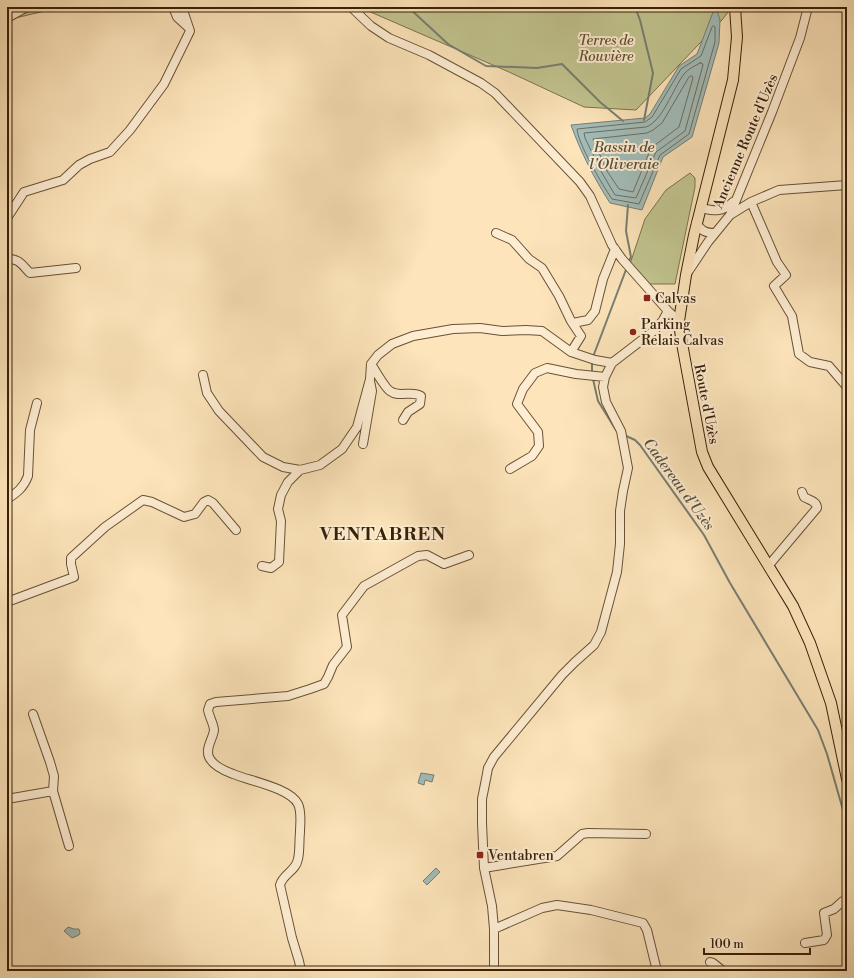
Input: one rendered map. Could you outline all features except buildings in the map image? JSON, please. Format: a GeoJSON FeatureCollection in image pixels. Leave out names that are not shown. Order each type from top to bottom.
{"type":"FeatureCollection","features":[{"type":"Feature","properties":{"kind":"main road","name":"Route d'Uzès"},"geometry":{"type":"LineString","coordinates":[[735,7],[737,38],[733,80],[696,224],[679,321],[681,338],[702,452],[708,467],[793,606],[810,643],[831,704],[847,779]]}},
{"type":"Feature","properties":{"kind":"street"},"geometry":{"type":"LineString","coordinates":[[7,18],[27,7]]}},
{"type":"Feature","properties":{"kind":"street"},"geometry":{"type":"LineString","coordinates":[[173,7],[177,17],[189,28]]}},
{"type":"Feature","properties":{"kind":"street"},"geometry":{"type":"LineString","coordinates":[[7,218],[24,192],[63,180],[79,165],[90,159],[110,152],[130,130],[164,84],[187,40],[190,32],[182,7]]}},
{"type":"Feature","properties":{"kind":"street"},"geometry":{"type":"LineString","coordinates":[[351,7],[371,26],[389,38],[429,55],[481,83],[496,93],[580,182],[590,196],[615,249],[668,311],[679,321]]}},
{"type":"Feature","properties":{"kind":"street","name":"Ancienne Route d'Uzès"},"geometry":{"type":"LineString","coordinates":[[686,275],[715,233],[730,215],[800,38],[808,7]]}},
{"type":"Feature","properties":{"kind":"street"},"geometry":{"type":"LineString","coordinates":[[730,215],[751,202],[778,190],[847,185]]}},
{"type":"Feature","properties":{"kind":"street"},"geometry":{"type":"LineString","coordinates":[[700,208],[714,211],[725,210],[735,200]]}},
{"type":"Feature","properties":{"kind":"street"},"geometry":{"type":"LineString","coordinates":[[751,202],[777,262],[786,275],[774,286],[792,316],[799,354],[810,362],[829,366],[847,387]]}},
{"type":"Feature","properties":{"kind":"street"},"geometry":{"type":"LineString","coordinates":[[714,211],[720,219],[721,225]]}},
{"type":"Feature","properties":{"kind":"street"},"geometry":{"type":"LineString","coordinates":[[696,224],[705,233],[715,233]]}},
{"type":"Feature","properties":{"kind":"street"},"geometry":{"type":"LineString","coordinates":[[496,233],[512,240],[529,259],[542,268],[581,336],[571,352]]}},
{"type":"Feature","properties":{"kind":"street"},"geometry":{"type":"LineString","coordinates":[[573,323],[588,320],[596,311],[603,279],[615,249]]}},
{"type":"Feature","properties":{"kind":"street"},"geometry":{"type":"LineString","coordinates":[[7,260],[14,259],[19,261],[30,273],[76,268]]}},
{"type":"Feature","properties":{"kind":"street"},"geometry":{"type":"LineString","coordinates":[[494,971],[494,929],[492,906],[484,868],[482,800],[488,768],[494,757],[562,675],[594,645],[601,632],[617,572],[620,544],[620,511],[628,468],[622,434],[606,402],[603,387],[605,377],[612,363],[655,330],[668,311]]}},
{"type":"Feature","properties":{"kind":"street"},"geometry":{"type":"LineString","coordinates":[[203,375],[207,393],[219,411],[263,458],[283,467],[300,470],[320,465],[342,449],[357,427],[370,379],[371,364],[378,355],[392,344],[413,336],[453,329],[480,328],[502,331],[542,331],[571,352],[612,363]]}},
{"type":"Feature","properties":{"kind":"street"},"geometry":{"type":"LineString","coordinates":[[371,364],[390,391],[397,394],[418,394],[421,396],[420,404],[408,412],[403,420]]}},
{"type":"Feature","properties":{"kind":"street"},"geometry":{"type":"LineString","coordinates":[[510,469],[532,456],[539,446],[538,432],[517,404],[524,389],[535,373],[547,368],[576,374],[605,377]]}},
{"type":"Feature","properties":{"kind":"street"},"geometry":{"type":"LineString","coordinates":[[363,444],[372,391],[370,379]]}},
{"type":"Feature","properties":{"kind":"street"},"geometry":{"type":"LineString","coordinates":[[7,499],[21,489],[28,476],[30,430],[37,402]]}},
{"type":"Feature","properties":{"kind":"street"},"geometry":{"type":"LineString","coordinates":[[262,566],[271,568],[279,562],[281,522],[278,510],[281,495],[288,482],[300,470]]}},
{"type":"Feature","properties":{"kind":"street"},"geometry":{"type":"LineString","coordinates":[[769,565],[817,508],[815,502],[804,497],[802,492]]}},
{"type":"Feature","properties":{"kind":"street"},"geometry":{"type":"LineString","coordinates":[[7,602],[74,577],[70,564],[71,558],[105,527],[143,500],[152,502],[184,517],[195,514],[204,502],[208,500],[213,503],[236,530]]}},
{"type":"Feature","properties":{"kind":"street"},"geometry":{"type":"LineString","coordinates":[[301,971],[300,961],[292,938],[280,885],[281,880],[297,865],[299,858],[299,806],[295,800],[281,790],[228,772],[218,767],[209,757],[208,750],[214,729],[208,710],[210,704],[216,702],[288,696],[310,690],[324,684],[333,665],[347,647],[342,615],[364,586],[418,556],[428,555],[444,564],[469,555]]}},
{"type":"Feature","properties":{"kind":"street"},"geometry":{"type":"LineString","coordinates":[[32,714],[54,776],[53,791],[69,846]]}},
{"type":"Feature","properties":{"kind":"street"},"geometry":{"type":"LineString","coordinates":[[7,799],[53,791]]}},
{"type":"Feature","properties":{"kind":"street"},"geometry":{"type":"LineString","coordinates":[[484,868],[558,856],[582,834],[646,834]]}},
{"type":"Feature","properties":{"kind":"street"},"geometry":{"type":"LineString","coordinates":[[805,943],[824,940],[827,935],[824,913],[834,909],[843,901],[847,900]]}},
{"type":"Feature","properties":{"kind":"street"},"geometry":{"type":"LineString","coordinates":[[494,929],[542,908],[558,905],[591,910],[643,923],[657,971]]}},
{"type":"Feature","properties":{"kind":"street"},"geometry":{"type":"LineString","coordinates":[[710,962],[714,963],[724,971]]}},
{"type":"Feature","properties":{"kind":"green space"},"geometry":{"type":"Polygon","coordinates":[[[7,7],[62,7],[7,20],[7,7]]]}},
{"type":"Feature","properties":{"kind":"green space","name":"Terres de Rouvière"},"geometry":{"type":"Polygon","coordinates":[[[359,7],[732,7],[722,20],[636,110],[584,107],[509,72],[359,7]]]}},
{"type":"Feature","properties":{"kind":"green space","name":"Bassin de l'Oliveraie"},"geometry":{"type":"Polygon","coordinates":[[[690,173],[695,178],[695,187],[675,284],[648,284],[630,264],[645,219],[666,190],[690,173]]]}},
{"type":"Feature","properties":{"kind":"water","name":"Bassin de l'Oliveraie"},"geometry":{"type":"Polygon","coordinates":[[[715,7],[720,20],[719,43],[692,137],[663,157],[642,210],[610,203],[588,165],[571,125],[645,118],[650,114],[679,66],[697,54],[715,7]]]}},
{"type":"Feature","properties":{"kind":"water"},"geometry":{"type":"Polygon","coordinates":[[[421,773],[434,775],[432,782],[425,780],[424,785],[418,783],[421,773]]]}},
{"type":"Feature","properties":{"kind":"water"},"geometry":{"type":"Polygon","coordinates":[[[436,868],[440,872],[427,885],[423,881],[436,868]]]}},
{"type":"Feature","properties":{"kind":"water"},"geometry":{"type":"Polygon","coordinates":[[[68,927],[79,929],[79,935],[72,938],[64,931],[68,927]]]}},
{"type":"Feature","properties":{"kind":"waterway"},"geometry":{"type":"LineString","coordinates":[[408,7],[448,44],[486,66],[537,68],[562,64],[600,102],[623,121]]}},
{"type":"Feature","properties":{"kind":"waterway","name":"Cadereau d'Uzès"},"geometry":{"type":"LineString","coordinates":[[635,7],[640,20],[653,73],[644,120]]}},
{"type":"Feature","properties":{"kind":"waterway","name":"Cadereau d'Uzès"},"geometry":{"type":"LineString","coordinates":[[628,205],[626,231],[631,257],[628,263]]}},
{"type":"Feature","properties":{"kind":"waterway","name":"Cadereau d'Uzès"},"geometry":{"type":"LineString","coordinates":[[593,357],[627,267]]}},
{"type":"Feature","properties":{"kind":"waterway","name":"Cadereau d'Uzès"},"geometry":{"type":"LineString","coordinates":[[592,361],[592,372]]}},
{"type":"Feature","properties":{"kind":"waterway","name":"Cadereau d'Uzès"},"geometry":{"type":"LineString","coordinates":[[593,379],[598,401],[616,430]]}},
{"type":"Feature","properties":{"kind":"waterway","name":"Cadereau d'Uzès"},"geometry":{"type":"LineString","coordinates":[[624,435],[635,440],[640,445],[704,535],[730,583],[818,730],[827,754],[847,824]]}},
{"type":"Feature","properties":{"kind":"place","name":"Calvas"},"geometry":{"type":"Point","coordinates":[647,298]}},
{"type":"Feature","properties":{"kind":"place","name":"Parking Relais Calvas"},"geometry":{"type":"Point","coordinates":[633,332]}},
{"type":"Feature","properties":{"kind":"place","name":"Ventabren"},"geometry":{"type":"Point","coordinates":[480,855]}},
{"type":"Feature","properties":{"kind":"district","name":"VENTABREN"},"geometry":{"type":"Point","coordinates":[383,534]}}]}
